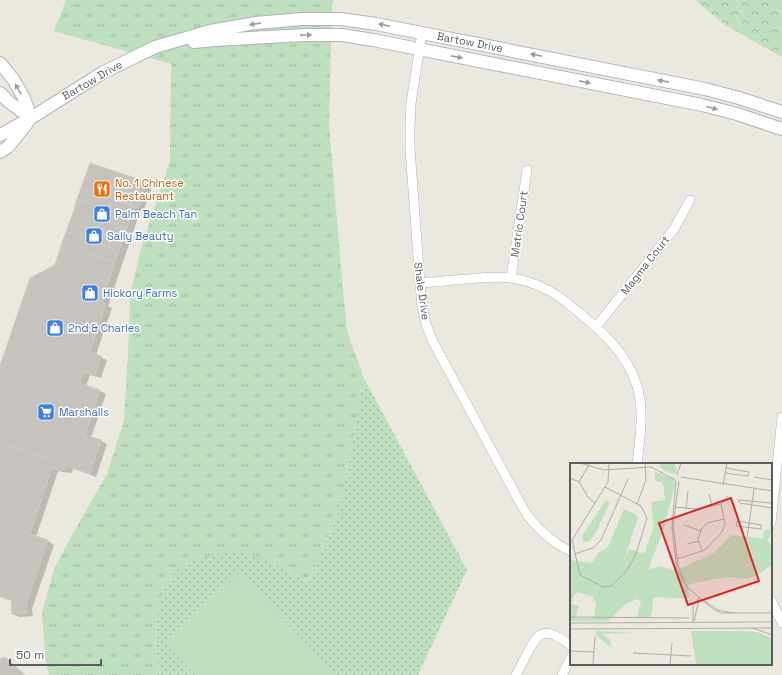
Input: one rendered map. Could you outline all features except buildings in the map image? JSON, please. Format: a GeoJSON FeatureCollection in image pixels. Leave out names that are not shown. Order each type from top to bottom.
{"type":"FeatureCollection","features":[{"type":"Feature","properties":{"kind":"street","name":"Bartow Drive"},"geometry":{"type":"LineString","coordinates":[[0,135],[31,118],[102,73],[155,47],[210,31],[256,23],[302,19],[341,19],[376,24],[705,89],[782,112]]}},
{"type":"Feature","properties":{"kind":"street","name":"Shale Drive"},"geometry":{"type":"LineString","coordinates":[[422,33],[411,102],[410,149],[422,307],[426,324],[432,340],[522,508],[534,524],[550,538],[570,551]]}},
{"type":"Feature","properties":{"kind":"street","name":"Bartow Drive"},"geometry":{"type":"LineString","coordinates":[[155,47],[213,40],[305,35],[342,35],[702,105],[737,114],[782,129]]}},
{"type":"Feature","properties":{"kind":"street"},"geometry":{"type":"LineString","coordinates":[[0,63],[13,79],[24,98],[31,118]]}},
{"type":"Feature","properties":{"kind":"street"},"geometry":{"type":"LineString","coordinates":[[0,93],[9,102],[31,118]]}},
{"type":"Feature","properties":{"kind":"street"},"geometry":{"type":"LineString","coordinates":[[0,152],[8,147],[31,118]]}},
{"type":"Feature","properties":{"kind":"street","name":"Matric Court"},"geometry":{"type":"LineString","coordinates":[[511,278],[527,170]]}},
{"type":"Feature","properties":{"kind":"street","name":"Magma Court"},"geometry":{"type":"LineString","coordinates":[[596,327],[674,229],[690,200]]}},
{"type":"Feature","properties":{"kind":"street"},"geometry":{"type":"LineString","coordinates":[[420,283],[485,278],[511,278],[532,283],[548,290],[560,298],[596,327],[616,347],[627,363],[636,383],[641,420],[637,463]]}},
{"type":"Feature","properties":{"kind":"street"},"geometry":{"type":"LineString","coordinates":[[772,519],[778,494],[782,417]]}},
{"type":"Feature","properties":{"kind":"street"},"geometry":{"type":"LineString","coordinates":[[772,602],[782,623]]}},
{"type":"Feature","properties":{"kind":"street"},"geometry":{"type":"LineString","coordinates":[[516,675],[534,639],[541,634],[554,634],[570,645]]}},
{"type":"Feature","properties":{"kind":"street"},"geometry":{"type":"LineString","coordinates":[[562,675],[570,659]]}},
{"type":"Feature","properties":{"kind":"green space"},"geometry":{"type":"Polygon","coordinates":[[[66,0],[334,0],[332,7],[329,123],[347,331],[364,378],[340,508],[309,582],[269,560],[161,596],[157,616],[156,652],[160,675],[49,675],[46,663],[42,613],[54,569],[107,474],[124,421],[130,296],[142,245],[170,161],[171,64],[54,31],[66,0]]]}},
{"type":"Feature","properties":{"kind":"green space"},"geometry":{"type":"Polygon","coordinates":[[[695,0],[782,0],[782,57],[725,25],[695,0]]]}},
{"type":"Feature","properties":{"kind":"green space"},"geometry":{"type":"Polygon","coordinates":[[[364,378],[467,570],[418,675],[160,675],[156,652],[157,616],[161,596],[175,571],[202,557],[238,551],[269,560],[309,582],[340,508],[364,378]]]}},
{"type":"Feature","properties":{"kind":"green space"},"geometry":{"type":"Polygon","coordinates":[[[239,573],[337,675],[195,675],[165,644],[239,573]]]}},
{"type":"Feature","properties":{"kind":"place","name":"No. 1 Chinese Restaurant"},"geometry":{"type":"Point","coordinates":[102,189]}},
{"type":"Feature","properties":{"kind":"place","name":"Palm Beach Tan"},"geometry":{"type":"Point","coordinates":[102,214]}},
{"type":"Feature","properties":{"kind":"place","name":"Sally Beauty"},"geometry":{"type":"Point","coordinates":[94,236]}},
{"type":"Feature","properties":{"kind":"place","name":"Hickory Farms"},"geometry":{"type":"Point","coordinates":[90,293]}},
{"type":"Feature","properties":{"kind":"place","name":"2nd & Charles"},"geometry":{"type":"Point","coordinates":[55,328]}},
{"type":"Feature","properties":{"kind":"place","name":"Marshalls"},"geometry":{"type":"Point","coordinates":[46,412]}}]}
